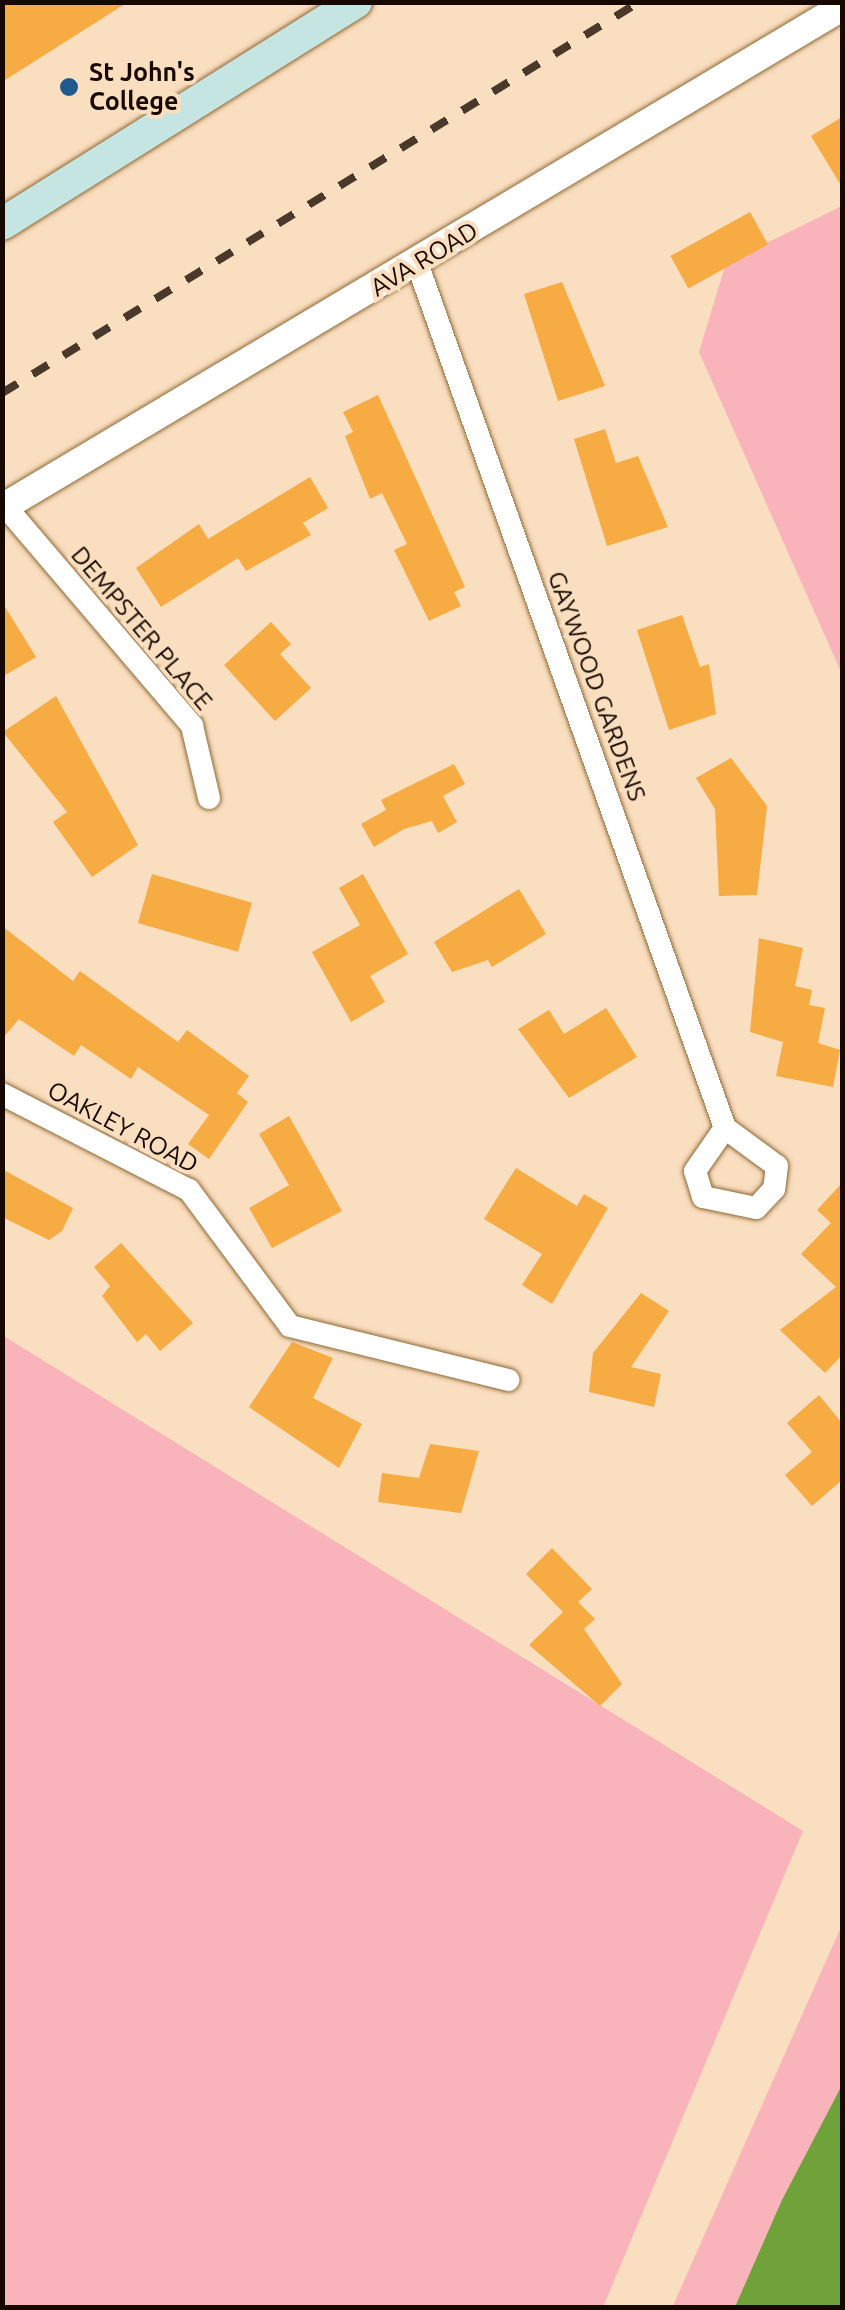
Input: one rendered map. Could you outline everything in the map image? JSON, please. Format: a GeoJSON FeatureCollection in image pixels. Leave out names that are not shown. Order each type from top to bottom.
{"type":"FeatureCollection","features":[{"type":"Feature","properties":{"kind":"main road"},"geometry":{"type":"LineString","coordinates":[[2,224],[356,2]]}},
{"type":"Feature","properties":{"kind":"street","name":"AVA ROAD"},"geometry":{"type":"LineString","coordinates":[[4,507],[418,264],[842,7]]}},
{"type":"Feature","properties":{"kind":"street","name":"GAYWOOD GARDENS"},"geometry":{"type":"LineString","coordinates":[[418,264],[725,1128]]}},
{"type":"Feature","properties":{"kind":"street","name":"DEMPSTER PLACE"},"geometry":{"type":"LineString","coordinates":[[4,507],[192,726],[209,798]]}},
{"type":"Feature","properties":{"kind":"street","name":"OAKLEY ROAD"},"geometry":{"type":"LineString","coordinates":[[2,1094],[189,1190],[290,1326],[508,1380]]}},
{"type":"Feature","properties":{"kind":"shaded area"},"geometry":{"type":"Polygon","coordinates":[[[842,206],[842,674],[699,352],[726,263],[842,206]]]}},
{"type":"Feature","properties":{"kind":"shaded area"},"geometry":{"type":"Polygon","coordinates":[[[2,1335],[803,1831],[603,2307],[3,2307],[2,1335]]]}},
{"type":"Feature","properties":{"kind":"shaded area"},"geometry":{"type":"Polygon","coordinates":[[[842,1925],[842,2132],[760,2307],[672,2308],[842,1925]]]}},
{"type":"Feature","properties":{"kind":"shaded area"},"geometry":{"type":"Polygon","coordinates":[[[842,2085],[842,2307],[735,2307],[782,2200],[842,2085]]]}},
{"type":"Feature","properties":{"kind":"building"},"geometry":{"type":"Polygon","coordinates":[[[2,2],[128,2],[2,82],[2,2]]]}},
{"type":"Feature","properties":{"kind":"building"},"geometry":{"type":"Polygon","coordinates":[[[842,117],[842,187],[811,136],[842,117]]]}},
{"type":"Feature","properties":{"kind":"building"},"geometry":{"type":"Polygon","coordinates":[[[750,212],[768,244],[688,288],[670,256],[750,212]]]}},
{"type":"Feature","properties":{"kind":"building"},"geometry":{"type":"Polygon","coordinates":[[[562,282],[605,386],[558,401],[524,294],[562,282]]]}},
{"type":"Feature","properties":{"kind":"building"},"geometry":{"type":"Polygon","coordinates":[[[378,395],[465,587],[454,592],[461,606],[429,621],[394,550],[407,544],[382,493],[370,499],[345,436],[353,432],[343,412],[378,395]]]}},
{"type":"Feature","properties":{"kind":"building"},"geometry":{"type":"Polygon","coordinates":[[[605,429],[616,463],[638,456],[668,527],[607,546],[574,439],[605,429]]]}},
{"type":"Feature","properties":{"kind":"building"},"geometry":{"type":"Polygon","coordinates":[[[310,477],[328,508],[303,523],[311,535],[246,571],[238,558],[161,607],[136,568],[199,524],[208,539],[310,477]]]}},
{"type":"Feature","properties":{"kind":"building"},"geometry":{"type":"Polygon","coordinates":[[[2,602],[36,657],[2,677],[2,602]]]}},
{"type":"Feature","properties":{"kind":"building"},"geometry":{"type":"Polygon","coordinates":[[[682,615],[700,667],[709,664],[716,714],[669,730],[637,630],[682,615]]]}},
{"type":"Feature","properties":{"kind":"building"},"geometry":{"type":"Polygon","coordinates":[[[271,622],[291,644],[280,654],[311,688],[275,721],[224,665],[271,622]]]}},
{"type":"Feature","properties":{"kind":"building"},"geometry":{"type":"Polygon","coordinates":[[[56,696],[138,845],[92,877],[53,822],[67,812],[3,732],[56,696]]]}},
{"type":"Feature","properties":{"kind":"building"},"geometry":{"type":"Polygon","coordinates":[[[731,758],[767,806],[757,895],[719,896],[715,809],[696,778],[731,758]]]}},
{"type":"Feature","properties":{"kind":"building"},"geometry":{"type":"Polygon","coordinates":[[[454,764],[465,784],[443,796],[457,822],[438,833],[432,821],[404,829],[374,847],[361,824],[386,810],[381,800],[454,764]]]}},
{"type":"Feature","properties":{"kind":"building"},"geometry":{"type":"Polygon","coordinates":[[[152,874],[252,903],[238,952],[138,923],[152,874]]]}},
{"type":"Feature","properties":{"kind":"building"},"geometry":{"type":"Polygon","coordinates":[[[363,874],[408,954],[370,976],[385,1002],[351,1022],[312,952],[360,925],[339,888],[363,874]]]}},
{"type":"Feature","properties":{"kind":"building"},"geometry":{"type":"Polygon","coordinates":[[[519,889],[546,934],[492,967],[488,960],[452,972],[434,942],[519,889]]]}},
{"type":"Feature","properties":{"kind":"building"},"geometry":{"type":"Polygon","coordinates":[[[2,926],[73,981],[80,971],[178,1042],[187,1030],[249,1076],[237,1093],[248,1102],[209,1159],[188,1144],[209,1115],[138,1067],[131,1079],[81,1045],[74,1056],[19,1019],[2,1039],[2,926]]]}},
{"type":"Feature","properties":{"kind":"building"},"geometry":{"type":"Polygon","coordinates":[[[759,938],[803,948],[795,986],[812,990],[809,1005],[825,1008],[818,1043],[840,1050],[833,1087],[776,1076],[783,1042],[750,1032],[759,938]]]}},
{"type":"Feature","properties":{"kind":"building"},"geometry":{"type":"Polygon","coordinates":[[[606,1008],[637,1057],[569,1098],[518,1029],[549,1010],[564,1034],[606,1008]]]}},
{"type":"Feature","properties":{"kind":"building"},"geometry":{"type":"Polygon","coordinates":[[[289,1116],[342,1211],[272,1248],[249,1208],[289,1185],[259,1134],[289,1116]]]}},
{"type":"Feature","properties":{"kind":"building"},"geometry":{"type":"Polygon","coordinates":[[[516,1168],[577,1206],[584,1194],[608,1208],[552,1304],[522,1285],[542,1254],[484,1219],[516,1168]]]}},
{"type":"Feature","properties":{"kind":"building"},"geometry":{"type":"Polygon","coordinates":[[[2,1169],[73,1208],[62,1231],[49,1240],[2,1217],[2,1169]]]}},
{"type":"Feature","properties":{"kind":"building"},"geometry":{"type":"Polygon","coordinates":[[[842,1183],[842,1355],[825,1373],[780,1330],[836,1287],[801,1254],[831,1223],[817,1210],[842,1183]]]}},
{"type":"Feature","properties":{"kind":"building"},"geometry":{"type":"Polygon","coordinates":[[[121,1243],[193,1323],[160,1351],[146,1334],[137,1342],[102,1296],[110,1286],[94,1267],[121,1243]]]}},
{"type":"Feature","properties":{"kind":"building"},"geometry":{"type":"Polygon","coordinates":[[[641,1293],[669,1311],[631,1367],[661,1374],[654,1407],[589,1392],[593,1353],[641,1293]]]}},
{"type":"Feature","properties":{"kind":"building"},"geometry":{"type":"Polygon","coordinates":[[[292,1342],[333,1358],[313,1398],[362,1424],[339,1468],[249,1407],[292,1342]]]}},
{"type":"Feature","properties":{"kind":"building"},"geometry":{"type":"Polygon","coordinates":[[[819,1395],[842,1423],[842,1480],[812,1506],[785,1475],[812,1452],[787,1423],[819,1395]]]}},
{"type":"Feature","properties":{"kind":"building"},"geometry":{"type":"Polygon","coordinates":[[[430,1444],[479,1451],[461,1513],[378,1502],[382,1473],[419,1478],[430,1444]]]}},
{"type":"Feature","properties":{"kind":"building"},"geometry":{"type":"Polygon","coordinates":[[[552,1548],[592,1589],[578,1602],[595,1619],[584,1629],[622,1684],[600,1706],[529,1645],[563,1612],[526,1574],[552,1548]]]}},
{"type":"Feature","properties":{"kind":"railway"},"geometry":{"type":"LineString","coordinates":[[2,393],[639,2]]}},
{"type":"Feature","properties":{"kind":"place","name":"St John's College"},"geometry":{"type":"Point","coordinates":[69,87]}}]}
